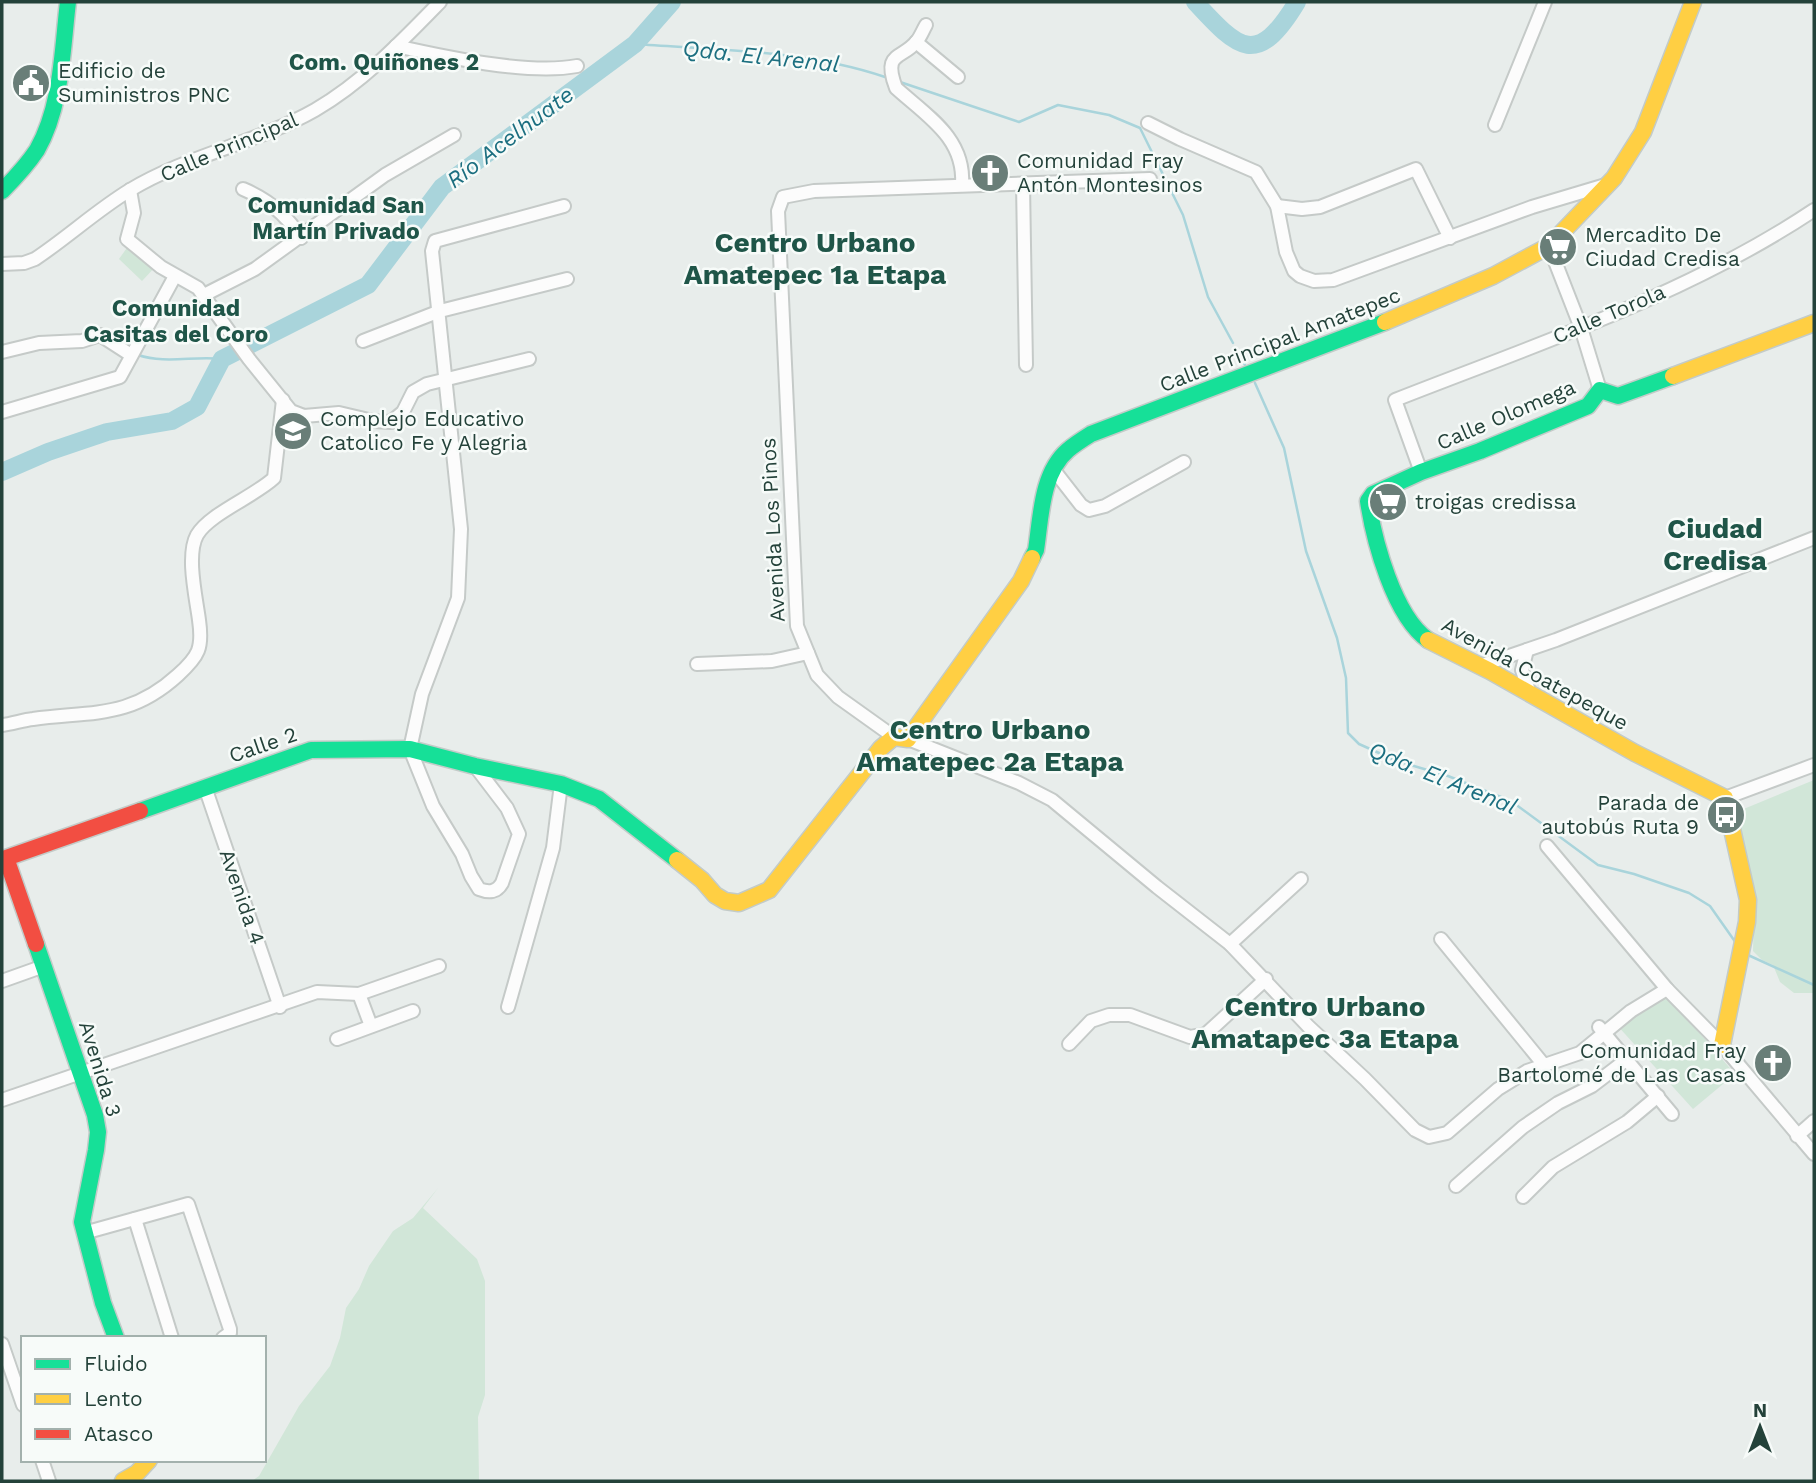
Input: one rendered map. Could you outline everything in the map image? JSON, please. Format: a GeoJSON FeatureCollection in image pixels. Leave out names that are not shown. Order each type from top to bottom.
{"type":"FeatureCollection","features":[{"type":"Feature","properties":{"kind":"main road"},"geometry":{"type":"LineString","coordinates":[[2,178],[26,150],[42,114],[57,2]]}},
{"type":"Feature","properties":{"kind":"main road"},"geometry":{"type":"LineString","coordinates":[[2,191],[33,157],[50,120],[68,2]]}},
{"type":"Feature","properties":{"kind":"main road","name":"Calle Principal Amatepec"},"geometry":{"type":"LineString","coordinates":[[739,903],[769,890],[881,748],[901,738],[1021,581],[1036,550],[1053,469],[1066,451],[1091,434],[1394,319],[1493,276],[1549,246],[1609,184],[1643,132],[1693,2]]}},
{"type":"Feature","properties":{"kind":"main road","name":"Calle Olomega"},"geometry":{"type":"LineString","coordinates":[[1369,498],[1421,472],[1480,451],[1588,406],[1600,390],[1618,396],[1814,323]]}},
{"type":"Feature","properties":{"kind":"main road","name":"Avenida Coatepeque"},"geometry":{"type":"LineString","coordinates":[[1369,498],[1373,532],[1409,621],[1431,642],[1480,666],[1667,771],[1725,798]]}},
{"type":"Feature","properties":{"kind":"main road","name":"Calle 2"},"geometry":{"type":"LineString","coordinates":[[4,859],[310,750],[410,749],[554,783],[599,799],[702,880],[715,895],[725,901],[739,903]]}},
{"type":"Feature","properties":{"kind":"main road"},"geometry":{"type":"LineString","coordinates":[[1722,1045],[1747,922],[1748,900],[1725,798]]}},
{"type":"Feature","properties":{"kind":"main road","name":"Avenida 3"},"geometry":{"type":"LineString","coordinates":[[4,859],[95,1115],[98,1132],[82,1210],[84,1233],[115,1336]]}},
{"type":"Feature","properties":{"kind":"main road"},"geometry":{"type":"LineString","coordinates":[[123,1481],[137,1473],[147,1462]]}},
{"type":"Feature","properties":{"kind":"street","name":"Calle Principal"},"geometry":{"type":"LineString","coordinates":[[2,264],[24,263],[36,259],[130,190],[194,160],[251,139],[314,111],[345,91],[440,2]]}},
{"type":"Feature","properties":{"kind":"street"},"geometry":{"type":"LineString","coordinates":[[1495,125],[1545,2]]}},
{"type":"Feature","properties":{"kind":"street"},"geometry":{"type":"LineString","coordinates":[[926,25],[916,42],[898,54],[891,66],[893,79],[896,88],[942,129],[956,147],[963,172],[962,184]]}},
{"type":"Feature","properties":{"kind":"street"},"geometry":{"type":"LineString","coordinates":[[916,42],[958,77]]}},
{"type":"Feature","properties":{"kind":"street"},"geometry":{"type":"LineString","coordinates":[[396,46],[514,66],[577,66]]}},
{"type":"Feature","properties":{"kind":"street"},"geometry":{"type":"LineString","coordinates":[[1148,122],[1180,139],[1253,170],[1277,206],[1290,265],[1300,276],[1314,281],[1334,280],[1532,207],[1609,184]]}},
{"type":"Feature","properties":{"kind":"street"},"geometry":{"type":"LineString","coordinates":[[204,295],[255,269],[385,175],[454,135]]}},
{"type":"Feature","properties":{"kind":"street"},"geometry":{"type":"LineString","coordinates":[[1277,206],[1302,209],[1320,206],[1416,169],[1450,238]]}},
{"type":"Feature","properties":{"kind":"street","name":"Avenida Los Pinos"},"geometry":{"type":"LineString","coordinates":[[1150,179],[814,191],[783,197],[778,211],[797,626],[817,675],[838,697],[901,738],[1019,783],[1052,800],[1230,944],[1308,1026],[1366,1079],[1415,1130],[1429,1137],[1447,1133],[1498,1089],[1527,1070],[1544,1065]]}},
{"type":"Feature","properties":{"kind":"street"},"geometry":{"type":"LineString","coordinates":[[1023,184],[1026,365]]}},
{"type":"Feature","properties":{"kind":"street"},"geometry":{"type":"LineString","coordinates":[[243,189],[266,201],[291,223],[301,238]]}},
{"type":"Feature","properties":{"kind":"street"},"geometry":{"type":"LineString","coordinates":[[130,190],[134,213],[127,239],[175,276],[198,288],[249,359],[292,411],[304,416],[339,413],[391,422],[403,412],[413,392],[427,384],[529,359]]}},
{"type":"Feature","properties":{"kind":"street"},"geometry":{"type":"LineString","coordinates":[[475,766],[507,808],[519,834],[507,873],[499,888],[489,892],[479,889],[476,884],[462,854],[433,806],[410,749],[425,685],[457,598],[461,529],[432,251],[435,241],[564,206]]}},
{"type":"Feature","properties":{"kind":"street","name":"Calle Torola"},"geometry":{"type":"LineString","coordinates":[[1421,472],[1394,400],[1581,328],[1734,260],[1814,210]]}},
{"type":"Feature","properties":{"kind":"street"},"geometry":{"type":"LineString","coordinates":[[1549,246],[1581,328],[1600,390]]}},
{"type":"Feature","properties":{"kind":"street"},"geometry":{"type":"LineString","coordinates":[[2,412],[118,379],[175,276]]}},
{"type":"Feature","properties":{"kind":"street"},"geometry":{"type":"LineString","coordinates":[[363,341],[440,311],[567,279]]}},
{"type":"Feature","properties":{"kind":"street"},"geometry":{"type":"LineString","coordinates":[[2,352],[39,343],[82,341],[100,335],[131,355]]}},
{"type":"Feature","properties":{"kind":"street"},"geometry":{"type":"LineString","coordinates":[[2,725],[33,719],[89,715],[133,705],[155,695],[191,662],[202,640],[191,559],[193,544],[205,526],[274,478],[283,400]]}},
{"type":"Feature","properties":{"kind":"street"},"geometry":{"type":"LineString","coordinates":[[1053,469],[1088,510],[1105,506],[1184,462]]}},
{"type":"Feature","properties":{"kind":"street"},"geometry":{"type":"LineString","coordinates":[[1480,666],[1814,538]]}},
{"type":"Feature","properties":{"kind":"street"},"geometry":{"type":"LineString","coordinates":[[1527,650],[1522,670],[1530,694]]}},
{"type":"Feature","properties":{"kind":"street"},"geometry":{"type":"LineString","coordinates":[[697,664],[772,662],[808,653]]}},
{"type":"Feature","properties":{"kind":"street"},"geometry":{"type":"LineString","coordinates":[[1725,798],[1814,765]]}},
{"type":"Feature","properties":{"kind":"street"},"geometry":{"type":"LineString","coordinates":[[508,1007],[553,848],[554,783]]}},
{"type":"Feature","properties":{"kind":"street","name":"Avenida 4"},"geometry":{"type":"LineString","coordinates":[[205,787],[280,1006]]}},
{"type":"Feature","properties":{"kind":"street"},"geometry":{"type":"LineString","coordinates":[[1547,846],[1667,989],[1722,1045],[1814,1154]]}},
{"type":"Feature","properties":{"kind":"street"},"geometry":{"type":"LineString","coordinates":[[1230,944],[1301,879]]}},
{"type":"Feature","properties":{"kind":"street"},"geometry":{"type":"LineString","coordinates":[[1441,939],[1544,1065],[1580,1053],[1602,1030],[1667,989]]}},
{"type":"Feature","properties":{"kind":"street"},"geometry":{"type":"LineString","coordinates":[[2,981],[44,966]]}},
{"type":"Feature","properties":{"kind":"street"},"geometry":{"type":"LineString","coordinates":[[2,1100],[317,992],[359,994],[439,966]]}},
{"type":"Feature","properties":{"kind":"street"},"geometry":{"type":"LineString","coordinates":[[1069,1044],[1091,1021],[1109,1015],[1130,1015],[1189,1037],[1206,1034],[1266,979]]}},
{"type":"Feature","properties":{"kind":"street"},"geometry":{"type":"LineString","coordinates":[[359,994],[371,1026]]}},
{"type":"Feature","properties":{"kind":"street"},"geometry":{"type":"LineString","coordinates":[[337,1039],[413,1011]]}},
{"type":"Feature","properties":{"kind":"street"},"geometry":{"type":"LineString","coordinates":[[1602,1030],[1672,1114]]}},
{"type":"Feature","properties":{"kind":"street"},"geometry":{"type":"LineString","coordinates":[[1456,1186],[1523,1127],[1558,1103],[1592,1086],[1626,1060]]}},
{"type":"Feature","properties":{"kind":"street"},"geometry":{"type":"LineString","coordinates":[[1523,1197],[1553,1167],[1627,1122],[1658,1096]]}},
{"type":"Feature","properties":{"kind":"street"},"geometry":{"type":"LineString","coordinates":[[1797,1136],[1814,1121]]}},
{"type":"Feature","properties":{"kind":"street"},"geometry":{"type":"LineString","coordinates":[[84,1233],[189,1205],[230,1329],[230,1334],[226,1336]]}},
{"type":"Feature","properties":{"kind":"street"},"geometry":{"type":"LineString","coordinates":[[135,1219],[172,1336]]}},
{"type":"Feature","properties":{"kind":"street"},"geometry":{"type":"LineString","coordinates":[[2,1344],[7,1373],[21,1401]]}},
{"type":"Feature","properties":{"kind":"street"},"geometry":{"type":"LineString","coordinates":[[43,1462],[49,1481]]}},
{"type":"Feature","properties":{"kind":"green space"},"geometry":{"type":"Polygon","coordinates":[[[129,245],[156,266],[142,281],[119,259],[129,245]]]}},
{"type":"Feature","properties":{"kind":"green space"},"geometry":{"type":"Polygon","coordinates":[[[1814,780],[1814,993],[1794,993],[1780,982],[1773,965],[1762,960],[1753,951],[1754,915],[1734,813],[1814,780]]]}},
{"type":"Feature","properties":{"kind":"green space"},"geometry":{"type":"Polygon","coordinates":[[[1665,993],[1735,1074],[1693,1109],[1616,1024],[1665,993]]]}},
{"type":"Feature","properties":{"kind":"green space"},"geometry":{"type":"Polygon","coordinates":[[[438,1188],[423,1208],[477,1259],[485,1281],[485,1395],[478,1417],[479,1481],[252,1481],[259,1476],[299,1406],[330,1366],[340,1338],[346,1308],[359,1289],[369,1266],[393,1231],[413,1218],[438,1188]]]}},
{"type":"Feature","properties":{"kind":"waterway","name":"Río Acelhuate"},"geometry":{"type":"LineString","coordinates":[[2,472],[48,452],[107,432],[172,421],[197,407],[222,359],[368,285],[442,187],[635,44],[672,2]]}},
{"type":"Feature","properties":{"kind":"waterway","name":"Río Acelhuate"},"geometry":{"type":"LineString","coordinates":[[1195,2],[1224,32],[1248,45],[1259,44],[1270,37],[1297,2]]}},
{"type":"Feature","properties":{"kind":"waterway","name":"Qda. El Arenal"},"geometry":{"type":"LineString","coordinates":[[635,44],[793,56],[885,77]]}},
{"type":"Feature","properties":{"kind":"waterway","name":"Qda. El Arenal"},"geometry":{"type":"LineString","coordinates":[[900,82],[1019,122],[1058,105],[1109,115],[1140,128],[1183,215],[1208,297],[1233,343]]}},
{"type":"Feature","properties":{"kind":"waterway","name":"Qda. El Arenal"},"geometry":{"type":"LineString","coordinates":[[1239,354],[1246,367]]}},
{"type":"Feature","properties":{"kind":"waterway"},"geometry":{"type":"LineString","coordinates":[[138,355],[158,359],[222,359]]}},
{"type":"Feature","properties":{"kind":"waterway","name":"Qda. El Arenal"},"geometry":{"type":"LineString","coordinates":[[1255,383],[1284,448],[1306,551],[1337,638],[1346,678],[1348,733],[1359,744],[1397,761],[1448,776],[1511,801],[1598,865],[1689,893],[1710,906],[1736,943]]}},
{"type":"Feature","properties":{"kind":"waterway","name":"Qda. El Arenal"},"geometry":{"type":"LineString","coordinates":[[1748,955],[1814,985]]}},
{"type":"Feature","properties":{"kind":"traffic: fast"},"geometry":{"type":"LineString","coordinates":[[2,191],[37,150],[52,115],[60,78],[68,2]]}},
{"type":"Feature","properties":{"kind":"traffic: fast"},"geometry":{"type":"LineString","coordinates":[[1032,558],[1036,550],[1047,483],[1059,460],[1079,442],[1091,434],[1385,322]]}},
{"type":"Feature","properties":{"kind":"traffic: fast"},"geometry":{"type":"LineString","coordinates":[[1428,640],[1405,614],[1387,576],[1368,501],[1373,494],[1421,472],[1480,451],[1588,406],[1600,390],[1618,396],[1673,376]]}},
{"type":"Feature","properties":{"kind":"traffic: fast"},"geometry":{"type":"LineString","coordinates":[[140,811],[311,750],[410,749],[561,784],[599,799],[677,860]]}},
{"type":"Feature","properties":{"kind":"traffic: fast"},"geometry":{"type":"LineString","coordinates":[[36,944],[95,1115],[98,1132],[96,1150],[82,1222],[103,1303],[115,1336]]}},
{"type":"Feature","properties":{"kind":"traffic: slow"},"geometry":{"type":"LineString","coordinates":[[1385,322],[1493,276],[1549,246],[1614,178],[1643,132],[1693,2]]}},
{"type":"Feature","properties":{"kind":"traffic: slow"},"geometry":{"type":"LineString","coordinates":[[1673,376],[1814,323]]}},
{"type":"Feature","properties":{"kind":"traffic: slow"},"geometry":{"type":"LineString","coordinates":[[677,860],[725,901],[739,903],[769,890],[881,748],[894,737],[908,739],[1021,581],[1032,558]]}},
{"type":"Feature","properties":{"kind":"traffic: slow"},"geometry":{"type":"LineString","coordinates":[[1428,640],[1490,671],[1635,753],[1725,798],[1748,900],[1747,922],[1722,1045]]}},
{"type":"Feature","properties":{"kind":"traffic: slow"},"geometry":{"type":"LineString","coordinates":[[123,1481],[137,1473],[147,1462]]}},
{"type":"Feature","properties":{"kind":"traffic: jam"},"geometry":{"type":"LineString","coordinates":[[36,944],[6,858],[140,811]]}},
{"type":"Feature","properties":{"kind":"place","name":"Edificio de Suministros PNC"},"geometry":{"type":"Point","coordinates":[31,83]}},
{"type":"Feature","properties":{"kind":"place","name":"Comunidad Fray Antón Montesinos"},"geometry":{"type":"Point","coordinates":[990,173]}},
{"type":"Feature","properties":{"kind":"place","name":"Mercadito De Ciudad Credisa"},"geometry":{"type":"Point","coordinates":[1558,247]}},
{"type":"Feature","properties":{"kind":"place","name":"Complejo Educativo Catolico Fe y Alegria"},"geometry":{"type":"Point","coordinates":[293,431]}},
{"type":"Feature","properties":{"kind":"place","name":"troigas credissa"},"geometry":{"type":"Point","coordinates":[1388,502]}},
{"type":"Feature","properties":{"kind":"place","name":"Parada de autobús Ruta 9"},"geometry":{"type":"Point","coordinates":[1726,815]}},
{"type":"Feature","properties":{"kind":"place","name":"Comunidad Fray Bartolomé de Las Casas"},"geometry":{"type":"Point","coordinates":[1773,1063]}},
{"type":"Feature","properties":{"kind":"district","name":"Com. Quiñones 2"},"geometry":{"type":"Point","coordinates":[384,62]}},
{"type":"Feature","properties":{"kind":"district","name":"Comunidad San Martín Privado"},"geometry":{"type":"Point","coordinates":[336,218]}},
{"type":"Feature","properties":{"kind":"district","name":"Centro Urbano Amatepec 1a Etapa"},"geometry":{"type":"Point","coordinates":[815,258]}},
{"type":"Feature","properties":{"kind":"district","name":"Comunidad Casitas del Coro"},"geometry":{"type":"Point","coordinates":[176,321]}},
{"type":"Feature","properties":{"kind":"district","name":"Ciudad Credisa"},"geometry":{"type":"Point","coordinates":[1715,544]}},
{"type":"Feature","properties":{"kind":"district","name":"Centro Urbano Amatepec 2a Etapa"},"geometry":{"type":"Point","coordinates":[990,745]}},
{"type":"Feature","properties":{"kind":"district","name":"Centro Urbano Amatapec 3a Etapa"},"geometry":{"type":"Point","coordinates":[1325,1022]}}]}
